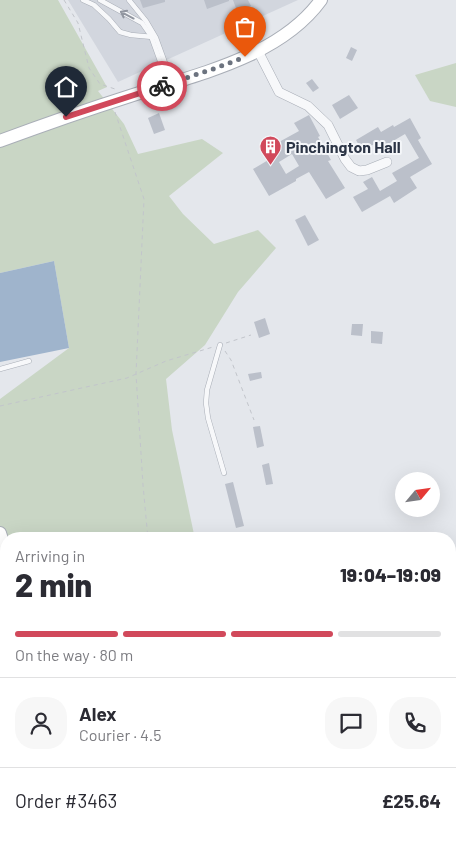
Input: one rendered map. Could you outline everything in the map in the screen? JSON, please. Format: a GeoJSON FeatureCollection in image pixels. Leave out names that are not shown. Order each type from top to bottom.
{"type":"FeatureCollection","features":[{"type":"Feature","properties":{"kind":"street"},"geometry":{"type":"LineString","coordinates":[[0,141],[51,122],[216,68],[258,51],[292,29],[321,0]]}},
{"type":"Feature","properties":{"kind":"street"},"geometry":{"type":"LineString","coordinates":[[258,51],[279,92],[302,103],[315,112],[328,125],[351,168],[359,171],[367,170],[387,162]]}},
{"type":"Feature","properties":{"kind":"lane"},"geometry":{"type":"LineString","coordinates":[[83,0],[94,6],[120,32],[154,37]]}},
{"type":"Feature","properties":{"kind":"lane"},"geometry":{"type":"LineString","coordinates":[[100,0],[142,23],[154,37]]}},
{"type":"Feature","properties":{"kind":"lane"},"geometry":{"type":"LineString","coordinates":[[129,0],[146,21],[154,37],[170,83]]}},
{"type":"Feature","properties":{"kind":"lane"},"geometry":{"type":"LineString","coordinates":[[220,345],[207,390],[206,403],[208,418],[224,473]]}},
{"type":"Feature","properties":{"kind":"lane"},"geometry":{"type":"LineString","coordinates":[[0,369],[29,361]]}},
{"type":"Feature","properties":{"kind":"path"},"geometry":{"type":"LineString","coordinates":[[64,0],[78,23],[88,68],[100,84],[114,89]]}},
{"type":"Feature","properties":{"kind":"path"},"geometry":{"type":"LineString","coordinates":[[112,102],[144,199],[136,374],[147,532]]}},
{"type":"Feature","properties":{"kind":"path"},"geometry":{"type":"LineString","coordinates":[[0,406],[127,378],[166,362],[250,335]]}},
{"type":"Feature","properties":{"kind":"path"},"geometry":{"type":"LineString","coordinates":[[220,345],[231,360],[254,420]]}},
{"type":"Feature","properties":{"kind":"shaded area"},"geometry":{"type":"Polygon","coordinates":[[[68,0],[298,0],[118,82],[68,0]]]}},
{"type":"Feature","properties":{"kind":"green space"},"geometry":{"type":"Polygon","coordinates":[[[0,0],[58,0],[107,87],[98,91],[124,124],[138,154],[202,139],[223,153],[169,196],[183,214],[214,244],[258,230],[276,248],[238,292],[205,345],[166,379],[172,430],[194,532],[0,532],[0,399],[69,348],[54,261],[0,273],[0,0]]]}},
{"type":"Feature","properties":{"kind":"green space"},"geometry":{"type":"Polygon","coordinates":[[[456,63],[456,107],[430,101],[415,75],[456,63]]]}},
{"type":"Feature","properties":{"kind":"water"},"geometry":{"type":"Polygon","coordinates":[[[54,261],[69,348],[0,362],[0,273],[54,261]]]}},
{"type":"Feature","properties":{"kind":"building"},"geometry":{"type":"Polygon","coordinates":[[[140,0],[165,0],[165,2],[143,8],[140,0]]]}},
{"type":"Feature","properties":{"kind":"building"},"geometry":{"type":"Polygon","coordinates":[[[204,0],[229,0],[229,1],[207,9],[204,0]]]}},
{"type":"Feature","properties":{"kind":"building"},"geometry":{"type":"Polygon","coordinates":[[[233,0],[248,0],[251,6],[237,11],[233,0]]]}},
{"type":"Feature","properties":{"kind":"building"},"geometry":{"type":"Polygon","coordinates":[[[351,47],[357,50],[352,61],[346,58],[351,47]]]}},
{"type":"Feature","properties":{"kind":"building"},"geometry":{"type":"Polygon","coordinates":[[[312,79],[319,88],[313,92],[306,83],[312,79]]]}},
{"type":"Feature","properties":{"kind":"building"},"geometry":{"type":"Polygon","coordinates":[[[349,95],[358,108],[340,119],[332,105],[349,95]]]}},
{"type":"Feature","properties":{"kind":"building"},"geometry":{"type":"Polygon","coordinates":[[[159,113],[165,130],[154,134],[148,118],[159,113]]]}},
{"type":"Feature","properties":{"kind":"building"},"geometry":{"type":"Polygon","coordinates":[[[309,115],[320,136],[318,137],[331,160],[328,161],[345,188],[326,199],[309,172],[269,196],[253,169],[275,156],[268,144],[277,139],[279,142],[299,131],[294,123],[309,115]],[[292,154],[279,162],[286,174],[299,166],[292,154]]]}},
{"type":"Feature","properties":{"kind":"building"},"geometry":{"type":"Polygon","coordinates":[[[410,118],[421,138],[418,140],[432,164],[410,177],[417,188],[394,203],[390,196],[362,212],[353,197],[368,189],[363,182],[372,177],[380,191],[397,181],[392,173],[419,158],[405,134],[388,144],[392,151],[386,155],[378,142],[362,151],[356,140],[378,127],[381,132],[410,118]]]}},
{"type":"Feature","properties":{"kind":"building"},"geometry":{"type":"Polygon","coordinates":[[[305,215],[319,240],[308,246],[295,220],[305,215]]]}},
{"type":"Feature","properties":{"kind":"building"},"geometry":{"type":"Polygon","coordinates":[[[265,318],[270,334],[259,338],[254,322],[265,318]]]}},
{"type":"Feature","properties":{"kind":"building"},"geometry":{"type":"Polygon","coordinates":[[[352,324],[363,324],[362,336],[351,335],[352,324]]]}},
{"type":"Feature","properties":{"kind":"building"},"geometry":{"type":"Polygon","coordinates":[[[371,331],[383,332],[382,344],[371,343],[371,331]]]}},
{"type":"Feature","properties":{"kind":"building"},"geometry":{"type":"Polygon","coordinates":[[[261,372],[262,378],[250,381],[248,374],[261,372]]]}},
{"type":"Feature","properties":{"kind":"building"},"geometry":{"type":"Polygon","coordinates":[[[260,426],[264,446],[257,448],[253,427],[260,426]]]}},
{"type":"Feature","properties":{"kind":"building"},"geometry":{"type":"Polygon","coordinates":[[[269,463],[273,484],[266,485],[262,465],[269,463]]]}},
{"type":"Feature","properties":{"kind":"building"},"geometry":{"type":"Polygon","coordinates":[[[233,482],[244,526],[236,528],[225,484],[233,482]]]}},
{"type":"Feature","properties":{"kind":"way so far"},"geometry":{"type":"LineString","coordinates":[[162,86],[245,57]]}},
{"type":"Feature","properties":{"kind":"place","name":"Pinchington Hall"},"geometry":{"type":"Point","coordinates":[270,165]}},
{"type":"Feature","properties":{"kind":"route"},"geometry":{"type":"LineString","coordinates":[[66,117],[162,86]]}}]}
